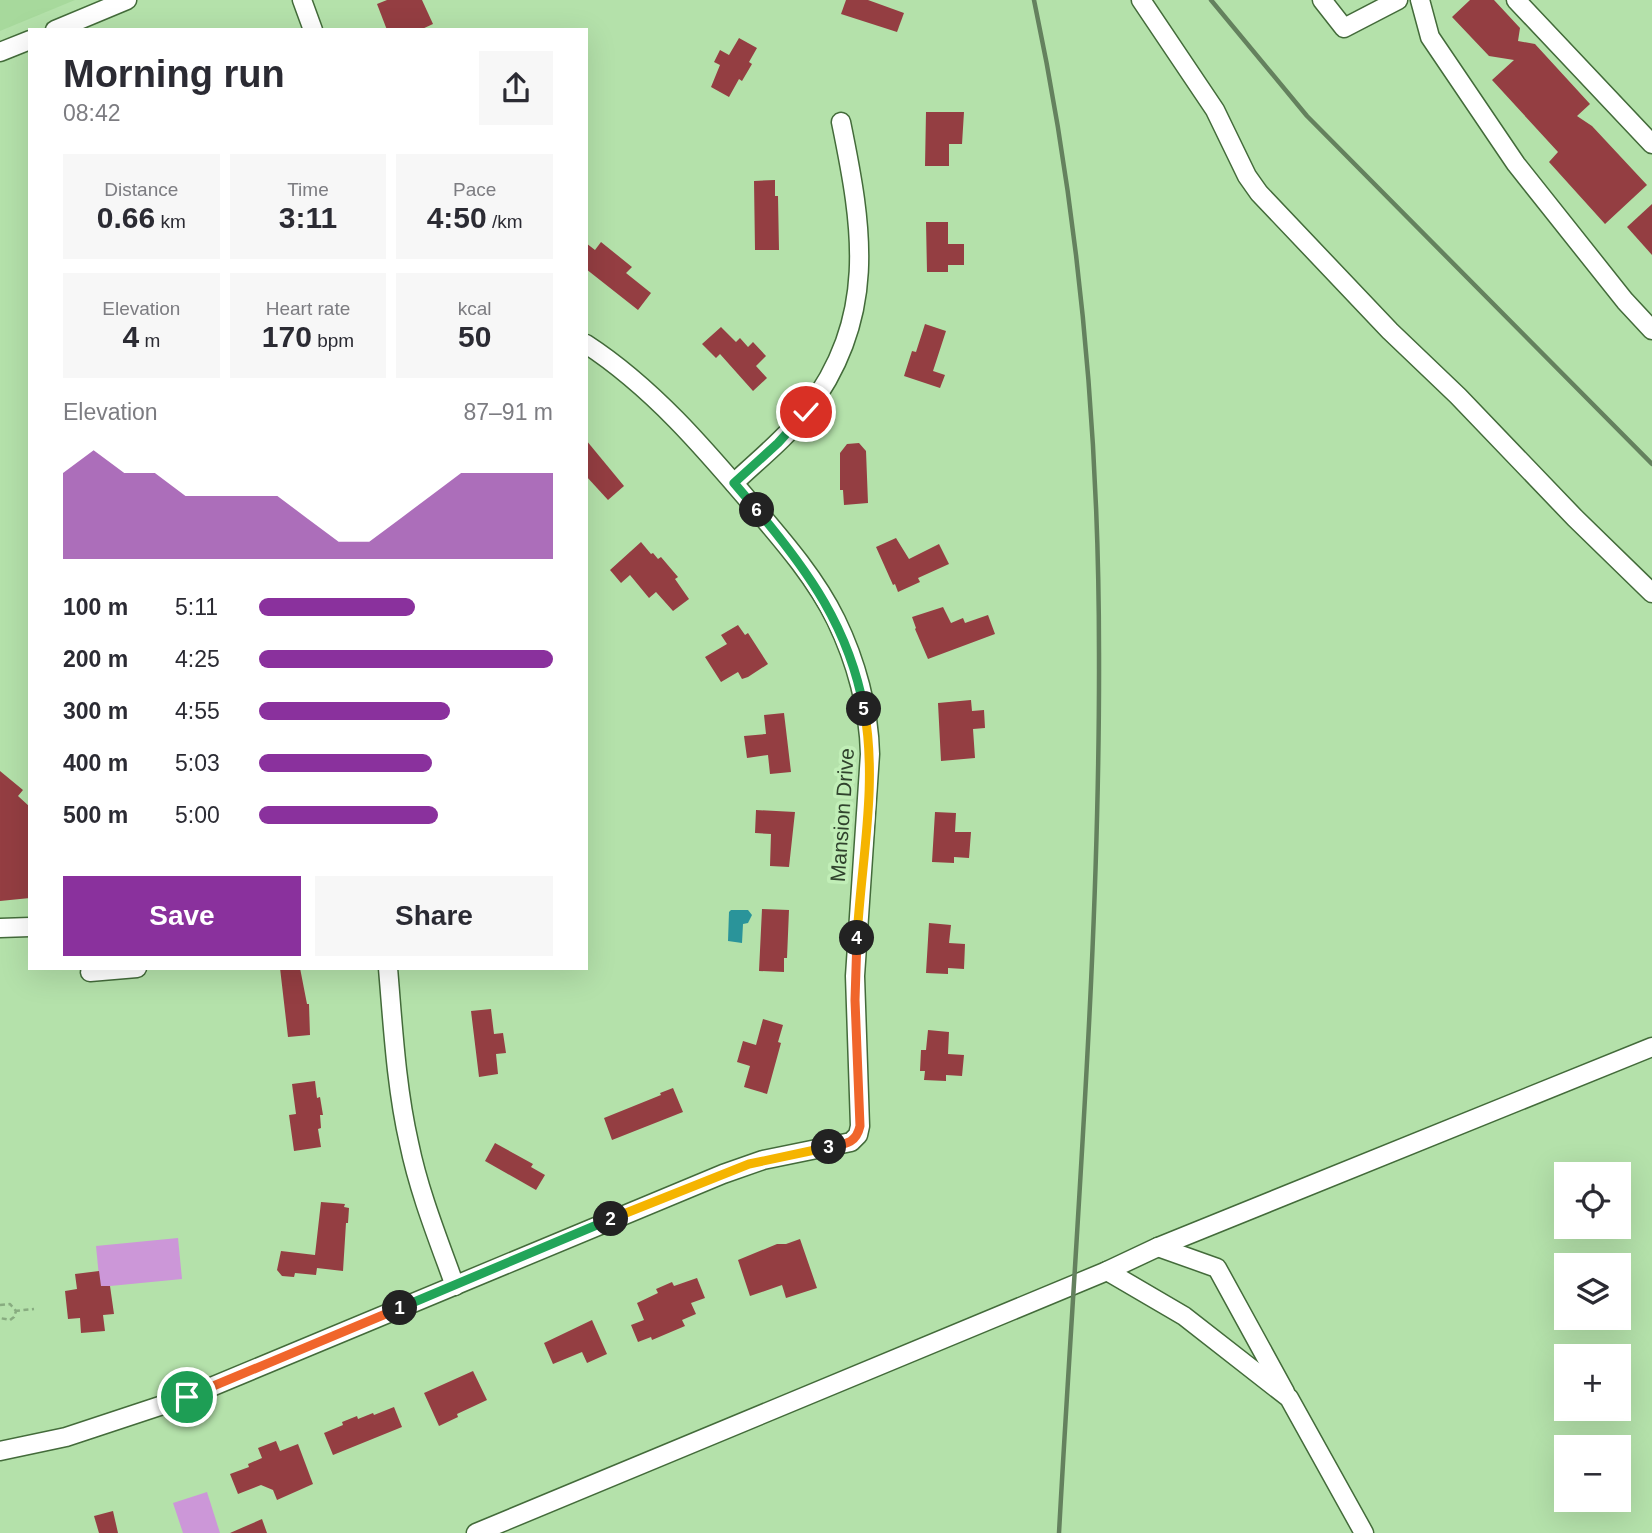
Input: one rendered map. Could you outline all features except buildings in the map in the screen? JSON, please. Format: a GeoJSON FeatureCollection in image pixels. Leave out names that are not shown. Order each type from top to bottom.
{"type":"FeatureCollection","features":[{"type":"Feature","properties":{"kind":"street"},"geometry":{"type":"LineString","coordinates":[[60,28],[127,0]]}},
{"type":"Feature","properties":{"kind":"street"},"geometry":{"type":"LineString","coordinates":[[302,0],[312,28]]}},
{"type":"Feature","properties":{"kind":"street"},"geometry":{"type":"LineString","coordinates":[[1141,0],[1215,110],[1247,176],[1259,193],[1390,331],[1458,396],[1575,518],[1652,593]]}},
{"type":"Feature","properties":{"kind":"street"},"geometry":{"type":"LineString","coordinates":[[1322,0],[1344,28],[1398,0]]}},
{"type":"Feature","properties":{"kind":"street"},"geometry":{"type":"LineString","coordinates":[[1517,0],[1652,144]]}},
{"type":"Feature","properties":{"kind":"street"},"geometry":{"type":"LineString","coordinates":[[1424,3],[1430,37],[1516,164],[1625,301],[1652,330]]}},
{"type":"Feature","properties":{"kind":"street"},"geometry":{"type":"LineString","coordinates":[[0,52],[28,41]]}},
{"type":"Feature","properties":{"kind":"street"},"geometry":{"type":"LineString","coordinates":[[734,483],[778,443],[806,412],[836,360],[852,320],[860,278],[860,250],[854,189],[841,122]]}},
{"type":"Feature","properties":{"kind":"street","name":"Mansion Drive"},"geometry":{"type":"LineString","coordinates":[[455,1286],[729,1171],[763,1160],[845,1144],[855,1139],[860,1126],[855,976],[869,739],[852,660],[829,608],[792,553],[734,483],[656,400],[588,345]]}},
{"type":"Feature","properties":{"kind":"street"},"geometry":{"type":"LineString","coordinates":[[0,928],[28,927]]}},
{"type":"Feature","properties":{"kind":"street"},"geometry":{"type":"LineString","coordinates":[[90,972],[114,970]]}},
{"type":"Feature","properties":{"kind":"street"},"geometry":{"type":"LineString","coordinates":[[0,1451],[66,1437],[169,1404],[455,1286],[420,1187],[409,1143],[399,1087],[388,970]]}},
{"type":"Feature","properties":{"kind":"street"},"geometry":{"type":"LineString","coordinates":[[475,1533],[1107,1271],[1158,1247],[1652,1047]]}},
{"type":"Feature","properties":{"kind":"street"},"geometry":{"type":"LineString","coordinates":[[1158,1247],[1217,1268],[1364,1533]]}},
{"type":"Feature","properties":{"kind":"street"},"geometry":{"type":"LineString","coordinates":[[1107,1271],[1184,1316],[1289,1398]]}},
{"type":"Feature","properties":{"kind":"path"},"geometry":{"type":"LineString","coordinates":[[0,1305],[9,1303],[15,1311],[10,1320],[0,1318]]}},
{"type":"Feature","properties":{"kind":"path"},"geometry":{"type":"LineString","coordinates":[[15,1311],[34,1309]]}},
{"type":"Feature","properties":{"kind":"shaded area"},"geometry":{"type":"Polygon","coordinates":[[[0,0],[75,0],[0,31],[0,0]]]}},
{"type":"Feature","properties":{"kind":"shaded area"},"geometry":{"type":"Polygon","coordinates":[[[178,1238],[182,1279],[100,1287],[96,1246],[178,1238]]]}},
{"type":"Feature","properties":{"kind":"shaded area"},"geometry":{"type":"Polygon","coordinates":[[[207,1492],[220,1533],[183,1533],[173,1503],[207,1492]]]}},
{"type":"Feature","properties":{"kind":"water"},"geometry":{"type":"Polygon","coordinates":[[[731,910],[748,910],[752,915],[748,923],[743,924],[742,943],[728,941],[731,910]]]}},
{"type":"Feature","properties":{"kind":"railway"},"geometry":{"type":"LineString","coordinates":[[1034,0],[1050,80],[1074,243],[1090,407],[1098,572],[1098,763],[1091,983],[1059,1533]]}},
{"type":"Feature","properties":{"kind":"railway"},"geometry":{"type":"LineString","coordinates":[[1211,0],[1307,116],[1652,464]]}},
{"type":"Feature","properties":{"kind":"route"},"geometry":{"type":"LineString","coordinates":[[187,1397],[704,1181],[763,1160],[851,1142],[858,1135],[860,1111],[855,976],[870,754],[862,698],[845,641],[822,597],[792,553],[734,483],[778,443],[806,412]]}}]}
